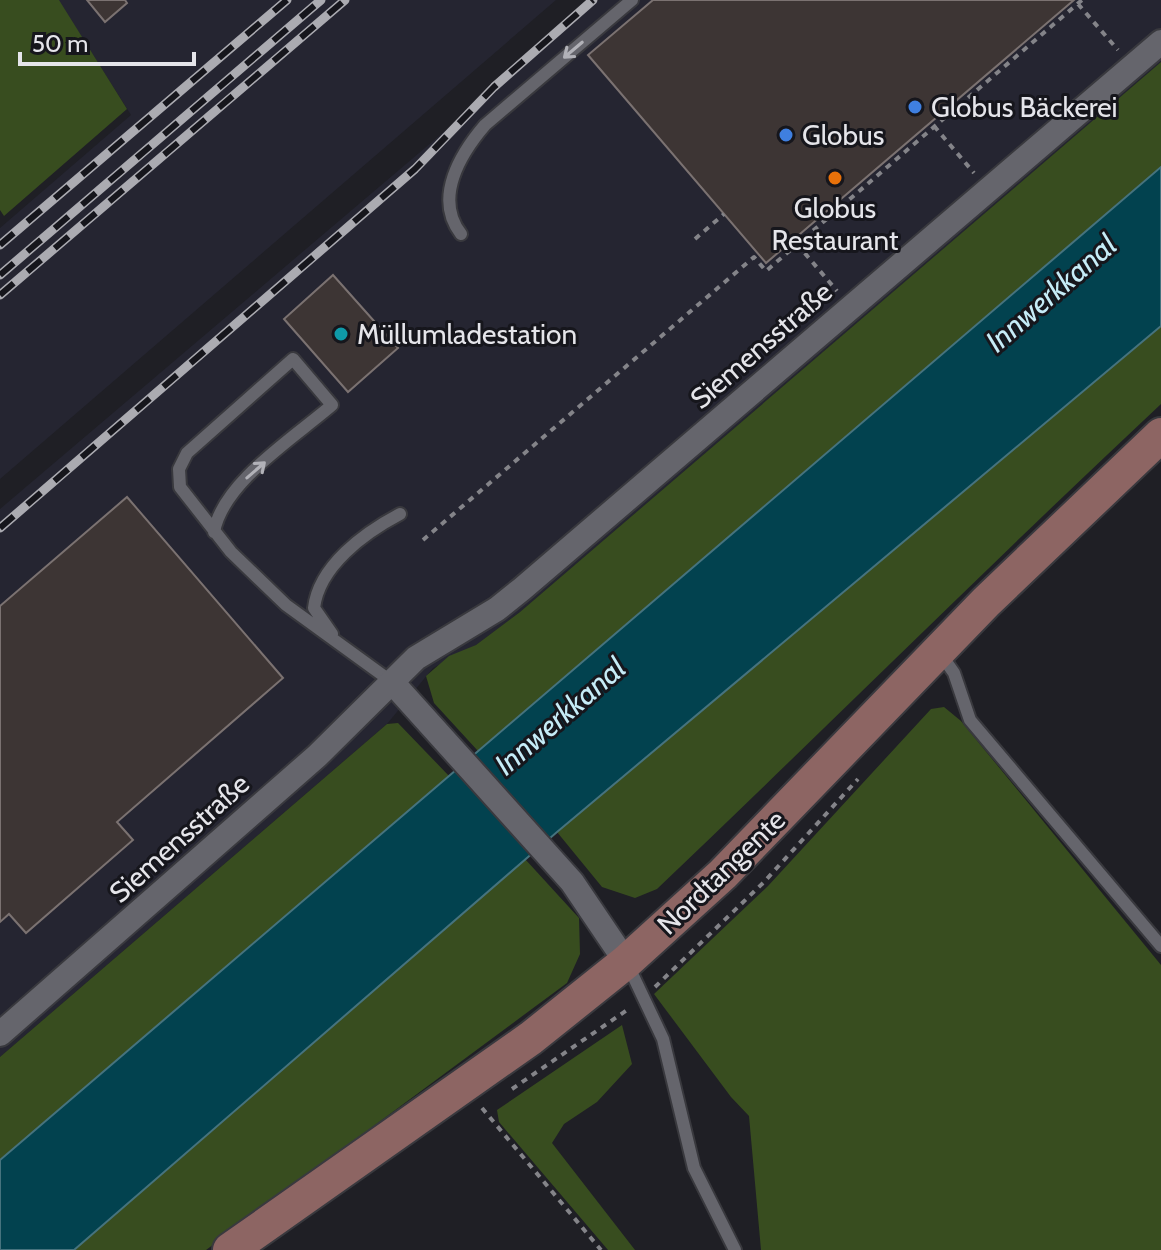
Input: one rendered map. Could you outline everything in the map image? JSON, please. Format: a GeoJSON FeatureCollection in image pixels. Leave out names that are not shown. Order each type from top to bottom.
{"type":"FeatureCollection","features":[{"type":"Feature","properties":{"kind":"main road","name":"Nordtangente"},"geometry":{"type":"LineString","coordinates":[[230,1250],[531,1038],[626,962],[723,874],[937,651],[1096,493],[1161,435]]}},
{"type":"Feature","properties":{"kind":"street","name":"Siemensstraße"},"geometry":{"type":"LineString","coordinates":[[0,1034],[305,766],[431,646],[514,596],[1161,42]]}},
{"type":"Feature","properties":{"kind":"street"},"geometry":{"type":"LineString","coordinates":[[392,682],[572,882],[626,962]]}},
{"type":"Feature","properties":{"kind":"lane"},"geometry":{"type":"LineString","coordinates":[[461,234],[452,216],[451,189],[468,145],[485,125],[632,0]]}},
{"type":"Feature","properties":{"kind":"lane"},"geometry":{"type":"LineString","coordinates":[[214,532],[217,517],[228,495],[332,405],[293,359],[187,453],[179,469],[180,487],[214,532],[251,574],[392,682]]}},
{"type":"Feature","properties":{"kind":"lane"},"geometry":{"type":"LineString","coordinates":[[339,644],[314,608],[316,589],[324,574],[367,535],[400,514]]}},
{"type":"Feature","properties":{"kind":"lane"},"geometry":{"type":"LineString","coordinates":[[937,651],[954,673],[970,720],[1161,946]]}},
{"type":"Feature","properties":{"kind":"lane"},"geometry":{"type":"LineString","coordinates":[[626,962],[663,1039],[694,1168],[735,1250]]}},
{"type":"Feature","properties":{"kind":"path"},"geometry":{"type":"LineString","coordinates":[[423,540],[754,257],[766,271],[1080,2],[1132,66]]}},
{"type":"Feature","properties":{"kind":"path"},"geometry":{"type":"LineString","coordinates":[[934,126],[988,189]]}},
{"type":"Feature","properties":{"kind":"path"},"geometry":{"type":"LineString","coordinates":[[695,239],[724,214]]}},
{"type":"Feature","properties":{"kind":"path"},"geometry":{"type":"LineString","coordinates":[[797,244],[851,307]]}},
{"type":"Feature","properties":{"kind":"path"},"geometry":{"type":"LineString","coordinates":[[482,1108],[601,1250]]}},
{"type":"Feature","properties":{"kind":"shaded area"},"geometry":{"type":"Polygon","coordinates":[[[58,0],[556,0],[0,479],[0,228],[131,115],[58,0]]]}},
{"type":"Feature","properties":{"kind":"shaded area"},"geometry":{"type":"Polygon","coordinates":[[[599,0],[1161,0],[1161,62],[520,612],[476,645],[433,668],[387,724],[0,1057],[0,509],[599,0]]]}},
{"type":"Feature","properties":{"kind":"green space"},"geometry":{"type":"Polygon","coordinates":[[[0,0],[59,0],[127,109],[4,216],[0,210],[0,0]]]}},
{"type":"Feature","properties":{"kind":"green space"},"geometry":{"type":"Polygon","coordinates":[[[1161,62],[1161,167],[478,751],[434,703],[426,676],[449,656],[476,645],[520,612],[1161,62]]]}},
{"type":"Feature","properties":{"kind":"green space"},"geometry":{"type":"Polygon","coordinates":[[[1161,326],[1161,404],[657,889],[635,898],[602,887],[557,832],[1161,326]]]}},
{"type":"Feature","properties":{"kind":"green space"},"geometry":{"type":"Polygon","coordinates":[[[944,707],[961,721],[1161,965],[1161,1250],[761,1250],[749,1116],[731,1097],[654,994],[768,886],[931,709],[944,707]]]}},
{"type":"Feature","properties":{"kind":"green space"},"geometry":{"type":"Polygon","coordinates":[[[398,723],[450,777],[0,1160],[0,1057],[387,724],[398,723]]]}},
{"type":"Feature","properties":{"kind":"green space"},"geometry":{"type":"Polygon","coordinates":[[[525,859],[579,918],[580,954],[567,983],[206,1250],[74,1250],[525,859]]]}},
{"type":"Feature","properties":{"kind":"green space"},"geometry":{"type":"Polygon","coordinates":[[[622,1025],[632,1064],[597,1102],[564,1124],[552,1143],[635,1250],[608,1250],[499,1122],[497,1110],[622,1025]]]}},
{"type":"Feature","properties":{"kind":"water","name":"Innwerkkanal"},"geometry":{"type":"Polygon","coordinates":[[[1161,167],[1161,326],[557,832],[74,1250],[0,1250],[0,1160],[1161,167]]]}},
{"type":"Feature","properties":{"kind":"building"},"geometry":{"type":"Polygon","coordinates":[[[87,0],[125,0],[127,3],[105,22],[87,0]]]}},
{"type":"Feature","properties":{"kind":"building","name":"Globus"},"geometry":{"type":"Polygon","coordinates":[[[653,0],[1074,0],[766,263],[588,55],[653,0]]]}},
{"type":"Feature","properties":{"kind":"building","name":"Müllumladestation"},"geometry":{"type":"Polygon","coordinates":[[[333,275],[398,348],[348,392],[284,319],[333,275]]]}},
{"type":"Feature","properties":{"kind":"building"},"geometry":{"type":"Polygon","coordinates":[[[127,497],[283,678],[117,822],[133,840],[26,933],[9,914],[0,922],[0,606],[127,497]]]}},
{"type":"Feature","properties":{"kind":"railway"},"geometry":{"type":"LineString","coordinates":[[0,245],[287,0]]}},
{"type":"Feature","properties":{"kind":"railway"},"geometry":{"type":"LineString","coordinates":[[0,275],[321,0]]}},
{"type":"Feature","properties":{"kind":"railway"},"geometry":{"type":"LineString","coordinates":[[0,295],[345,0]]}},
{"type":"Feature","properties":{"kind":"railway"},"geometry":{"type":"LineString","coordinates":[[0,528],[415,169],[494,87],[593,0]]}},
{"type":"Feature","properties":{"kind":"place","name":"Globus Bäckerei"},"geometry":{"type":"Point","coordinates":[915,107]}},
{"type":"Feature","properties":{"kind":"place","name":"Globus"},"geometry":{"type":"Point","coordinates":[786,135]}},
{"type":"Feature","properties":{"kind":"place","name":"Globus Restaurant"},"geometry":{"type":"Point","coordinates":[835,178]}},
{"type":"Feature","properties":{"kind":"place","name":"Müllumladestation"},"geometry":{"type":"Point","coordinates":[341,334]}}]}
